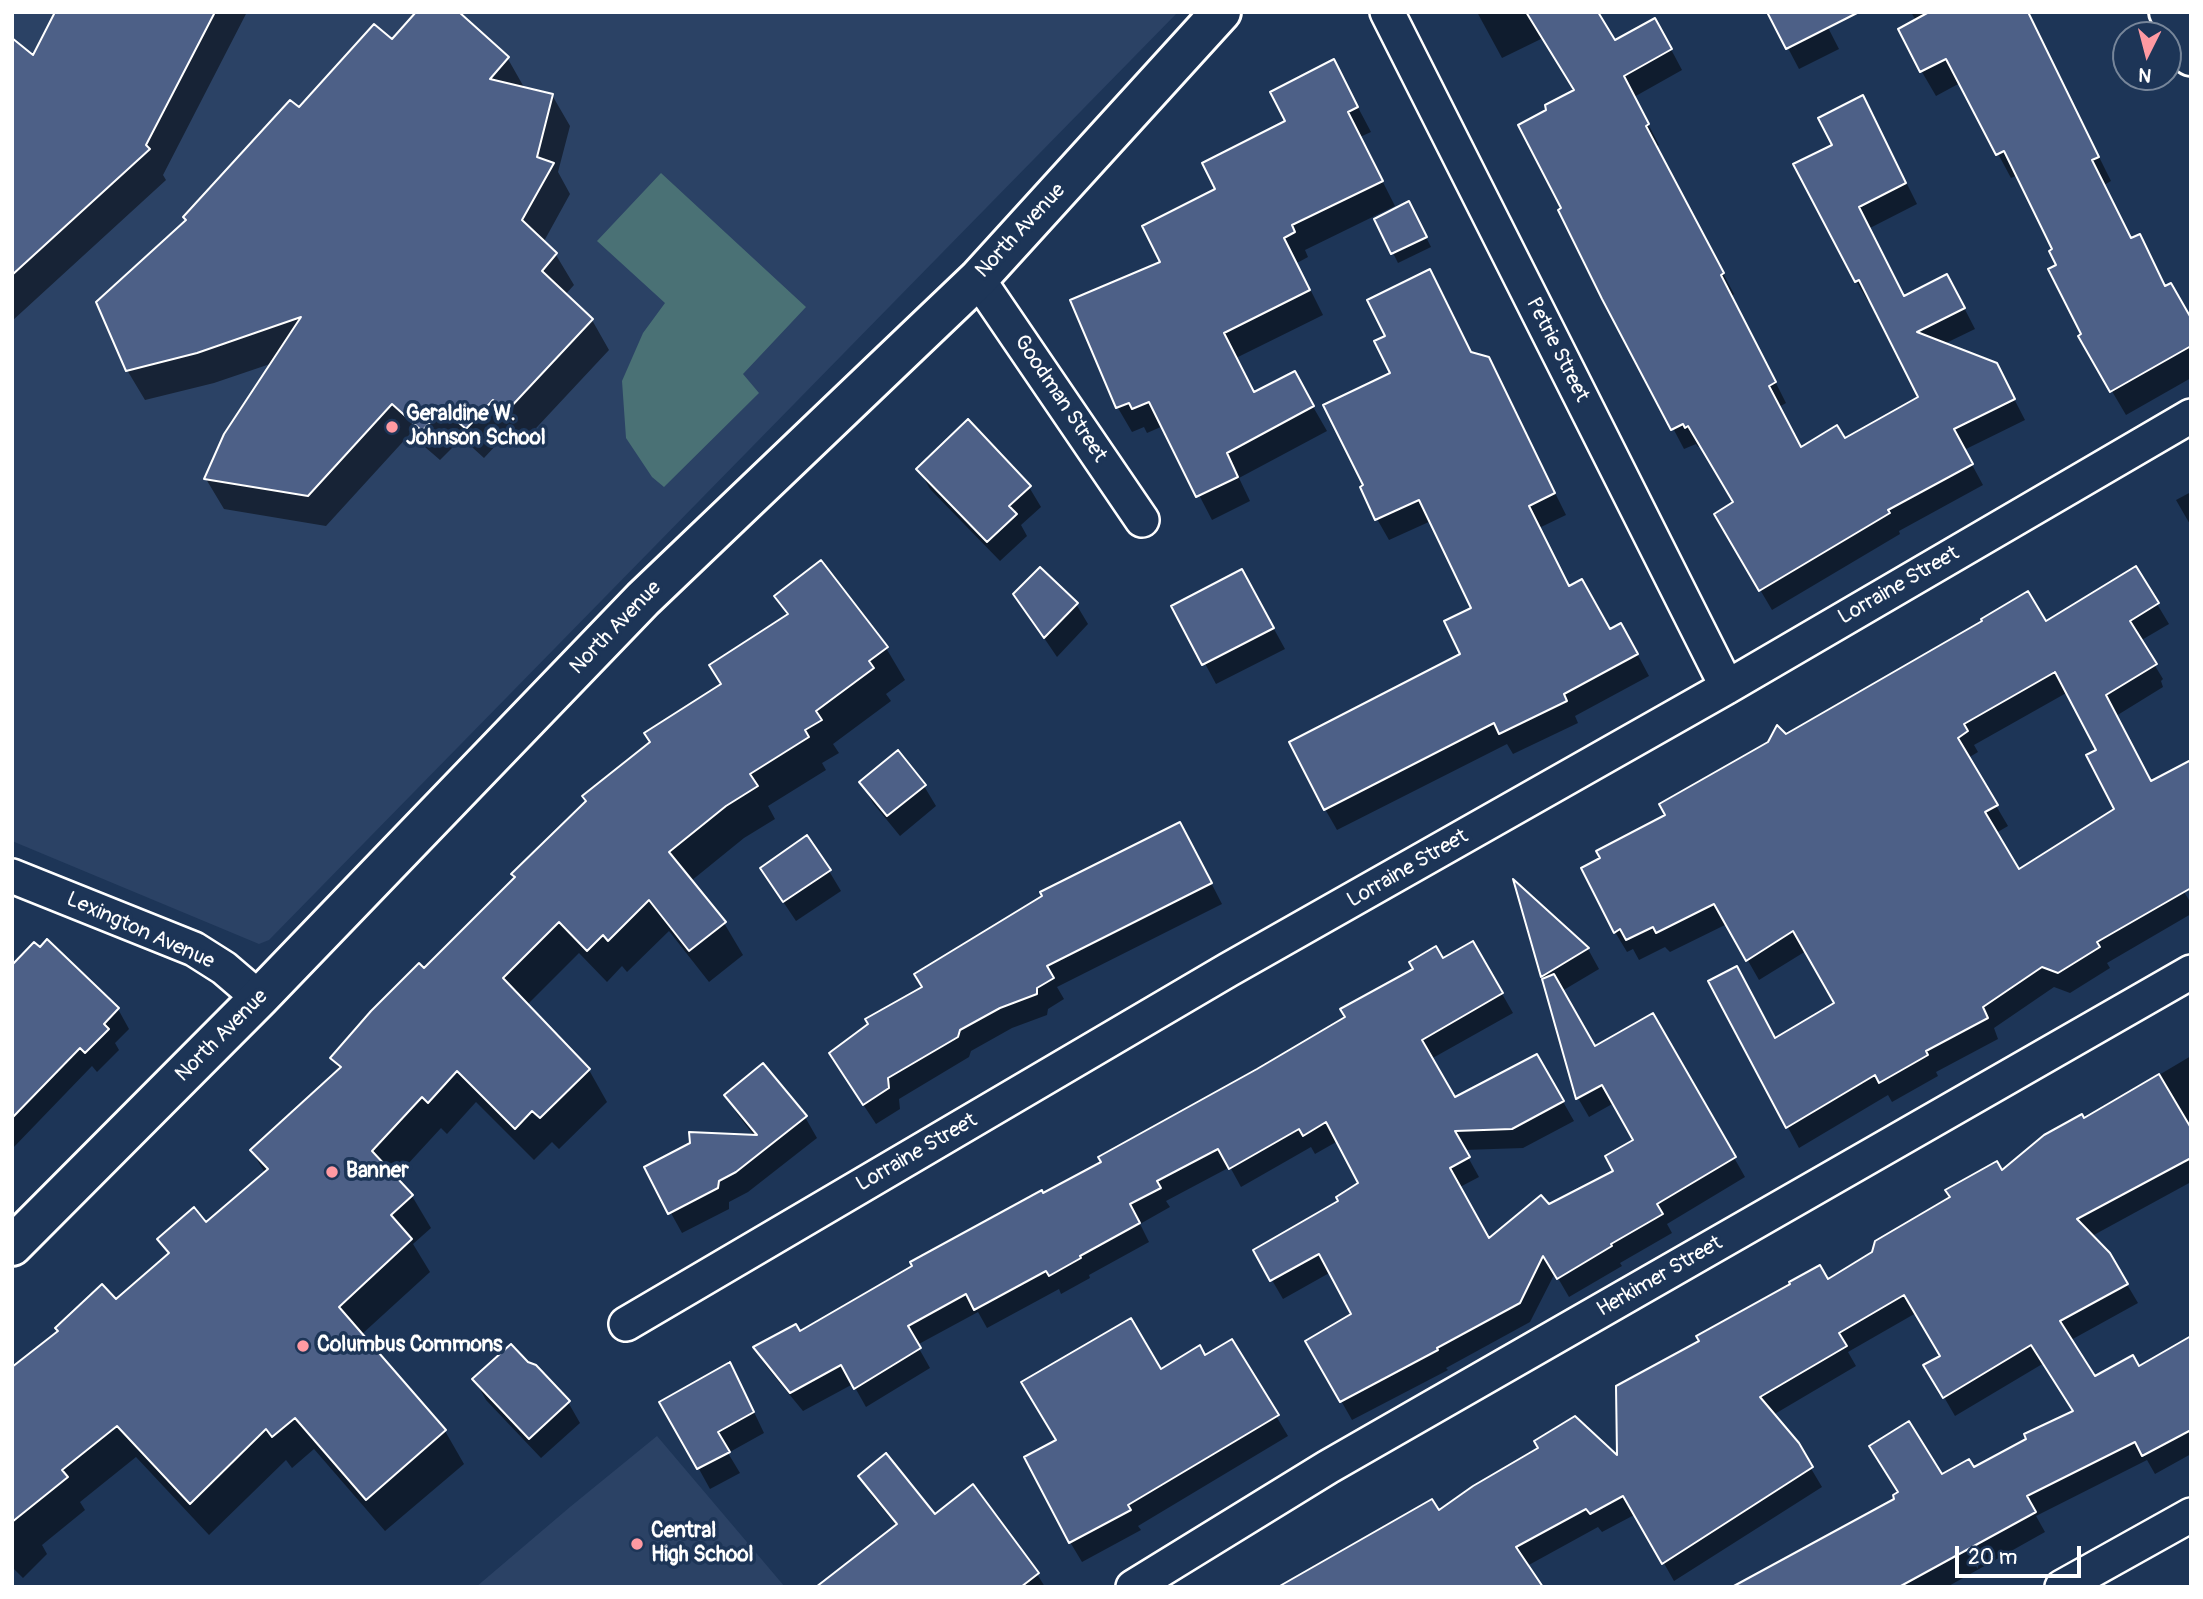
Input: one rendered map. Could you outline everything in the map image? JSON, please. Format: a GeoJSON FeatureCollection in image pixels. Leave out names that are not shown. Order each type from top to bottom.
{"type":"FeatureCollection","features":[{"type":"Feature","properties":{"kind":"main road","name":"North Avenue"},"geometry":{"type":"LineString","coordinates":[[12,1246],[259,998],[643,599],[978,279],[1221,12]]}},
{"type":"Feature","properties":{"kind":"main road"},"geometry":{"type":"LineString","coordinates":[[2169,12],[2191,56]]}},
{"type":"Feature","properties":{"kind":"street","name":"Petrie Street"},"geometry":{"type":"LineString","coordinates":[[1387,12],[1727,687]]}},
{"type":"Feature","properties":{"kind":"street","name":"Goodman Street"},"geometry":{"type":"LineString","coordinates":[[978,279],[1142,520]]}},
{"type":"Feature","properties":{"kind":"street","name":"Lorraine Street"},"geometry":{"type":"LineString","coordinates":[[626,1324],[1228,970],[1727,687],[2191,416]]}},
{"type":"Feature","properties":{"kind":"street","name":"Lexington Avenue"},"geometry":{"type":"LineString","coordinates":[[12,876],[194,949],[224,968],[259,998]]}},
{"type":"Feature","properties":{"kind":"street","name":"Herkimer Street"},"geometry":{"type":"LineString","coordinates":[[1133,1587],[1328,1467],[2191,972]]}},
{"type":"Feature","properties":{"kind":"street"},"geometry":{"type":"LineString","coordinates":[[2062,1587],[2191,1515]]}},
{"type":"Feature","properties":{"kind":"shaded area","name":"Geraldine W. Johnson School"},"geometry":{"type":"Polygon","coordinates":[[[12,12],[1178,12],[269,940],[259,944],[12,841],[12,12]]]}},
{"type":"Feature","properties":{"kind":"shaded area","name":"Central High School"},"geometry":{"type":"Polygon","coordinates":[[[657,1436],[785,1587],[476,1587],[570,1507],[657,1436]]]}},
{"type":"Feature","properties":{"kind":"green space"},"geometry":{"type":"Polygon","coordinates":[[[661,173],[806,307],[743,374],[759,393],[664,487],[652,477],[626,438],[622,381],[643,333],[665,303],[597,241],[661,173]]]}},
{"type":"Feature","properties":{"kind":"building"},"geometry":{"type":"Polygon","coordinates":[[[55,12],[215,12],[146,145],[150,149],[12,275],[12,38],[33,55],[55,12]]]}},
{"type":"Feature","properties":{"kind":"building"},"geometry":{"type":"Polygon","coordinates":[[[416,12],[459,12],[509,57],[490,79],[553,94],[537,157],[554,163],[522,220],[557,253],[542,271],[593,319],[506,412],[493,400],[466,429],[443,409],[422,431],[392,404],[308,496],[204,479],[224,434],[301,317],[197,353],[126,371],[96,302],[186,220],[183,217],[290,100],[299,107],[374,24],[392,39],[416,12]]]}},
{"type":"Feature","properties":{"kind":"building"},"geometry":{"type":"Polygon","coordinates":[[[1526,12],[1598,12],[1615,40],[1655,18],[1672,49],[1624,76],[1649,124],[1646,126],[1724,273],[1721,275],[1776,382],[1769,386],[1801,447],[1837,425],[1845,438],[1918,397],[1859,280],[1855,282],[1793,164],[1832,145],[1818,118],[1863,95],[1906,183],[1859,207],[1904,296],[1947,274],[1965,308],[1917,332],[1997,363],[2015,399],[1954,429],[1973,464],[1888,510],[1890,513],[1759,591],[1714,514],[1733,502],[1688,426],[1685,428],[1683,424],[1671,430],[1602,299],[1558,210],[1561,208],[1518,125],[1546,110],[1545,105],[1574,90],[1526,12]]]}},
{"type":"Feature","properties":{"kind":"building"},"geometry":{"type":"Polygon","coordinates":[[[1767,12],[1859,12],[1786,49],[1767,12]]]}},
{"type":"Feature","properties":{"kind":"building"},"geometry":{"type":"Polygon","coordinates":[[[1929,12],[2028,12],[2099,157],[2092,160],[2131,238],[2140,234],[2165,286],[2171,283],[2191,318],[2191,346],[2110,392],[2078,336],[2081,334],[2048,269],[2056,265],[2049,251],[2052,249],[2004,151],[1996,155],[1946,59],[1920,72],[1898,29],[1929,12]]]}},
{"type":"Feature","properties":{"kind":"building"},"geometry":{"type":"Polygon","coordinates":[[[1334,59],[1358,107],[1348,112],[1383,181],[1292,225],[1295,232],[1284,238],[1310,290],[1224,333],[1254,392],[1295,371],[1314,406],[1227,453],[1238,477],[1196,497],[1149,402],[1132,409],[1129,403],[1116,408],[1070,300],[1160,262],[1142,226],[1215,189],[1202,163],[1285,121],[1270,92],[1334,59]]]}},
{"type":"Feature","properties":{"kind":"building"},"geometry":{"type":"Polygon","coordinates":[[[1409,201],[1427,237],[1391,254],[1374,219],[1409,201]]]}},
{"type":"Feature","properties":{"kind":"building"},"geometry":{"type":"Polygon","coordinates":[[[1430,269],[1471,352],[1489,357],[1555,493],[1529,506],[1569,586],[1582,579],[1610,629],[1621,623],[1638,654],[1564,694],[1567,701],[1499,734],[1494,723],[1324,810],[1289,742],[1460,654],[1444,621],[1471,608],[1419,500],[1375,520],[1360,487],[1363,485],[1323,405],[1390,373],[1374,341],[1385,336],[1367,300],[1430,269]]]}},
{"type":"Feature","properties":{"kind":"building"},"geometry":{"type":"Polygon","coordinates":[[[968,419],[1031,486],[1009,506],[1017,514],[987,542],[916,469],[968,419]]]}},
{"type":"Feature","properties":{"kind":"building"},"geometry":{"type":"Polygon","coordinates":[[[821,560],[888,647],[869,661],[874,668],[816,711],[822,720],[805,730],[809,737],[750,774],[758,786],[726,806],[669,852],[726,922],[689,951],[649,900],[608,941],[603,935],[587,951],[559,922],[503,978],[590,1069],[540,1118],[532,1111],[515,1129],[457,1071],[428,1103],[422,1097],[372,1151],[413,1195],[391,1215],[412,1239],[339,1307],[446,1430],[366,1500],[295,1418],[272,1437],[266,1429],[190,1504],[117,1426],[62,1470],[68,1477],[12,1522],[12,1367],[58,1331],[55,1328],[102,1284],[116,1299],[169,1253],[157,1239],[194,1207],[206,1222],[268,1169],[250,1150],[341,1067],[330,1058],[371,1011],[419,963],[424,968],[515,877],[511,874],[586,801],[582,796],[650,742],[644,733],[721,684],[709,665],[788,614],[774,596],[821,560]]]}},
{"type":"Feature","properties":{"kind":"building"},"geometry":{"type":"Polygon","coordinates":[[[2136,566],[2159,603],[2130,621],[2157,664],[2106,695],[2151,781],[2191,760],[2191,888],[2097,942],[2100,947],[2058,973],[2042,967],[1983,1007],[1988,1018],[1926,1051],[1928,1055],[1879,1083],[1875,1075],[1786,1128],[1708,981],[1737,966],[1775,1038],[1834,1003],[1793,931],[1746,961],[1714,904],[1656,933],[1653,927],[1626,940],[1620,929],[1614,933],[1581,868],[1600,858],[1596,851],[1665,815],[1659,804],[1768,742],[1777,725],[1786,734],[1982,621],[1981,619],[2028,591],[2046,621],[2136,566]],[[2055,672],[1964,724],[1968,731],[1958,738],[1998,805],[1985,812],[2019,869],[2114,809],[2086,755],[2096,750],[2055,672]]]}},
{"type":"Feature","properties":{"kind":"building"},"geometry":{"type":"Polygon","coordinates":[[[1040,567],[1078,603],[1044,638],[1013,594],[1040,567]]]}},
{"type":"Feature","properties":{"kind":"building"},"geometry":{"type":"Polygon","coordinates":[[[1242,569],[1274,628],[1202,665],[1171,606],[1242,569]]]}},
{"type":"Feature","properties":{"kind":"building"},"geometry":{"type":"Polygon","coordinates":[[[898,750],[926,785],[887,816],[859,782],[898,750]]]}},
{"type":"Feature","properties":{"kind":"building"},"geometry":{"type":"Polygon","coordinates":[[[1180,822],[1212,883],[1047,966],[1054,978],[1037,988],[1037,994],[1000,1008],[960,1030],[958,1037],[888,1078],[889,1088],[863,1105],[829,1053],[868,1024],[865,1019],[922,987],[914,974],[1042,896],[1040,892],[1180,822]]]}},
{"type":"Feature","properties":{"kind":"building"},"geometry":{"type":"Polygon","coordinates":[[[807,835],[831,870],[783,902],[760,868],[807,835]]]}},
{"type":"Feature","properties":{"kind":"building"},"geometry":{"type":"Polygon","coordinates":[[[1513,879],[1589,948],[1541,977],[1513,879]]]}},
{"type":"Feature","properties":{"kind":"building"},"geometry":{"type":"Polygon","coordinates":[[[47,939],[119,1008],[104,1024],[109,1029],[85,1053],[80,1048],[12,1118],[12,965],[34,942],[40,947],[47,939]]]}},
{"type":"Feature","properties":{"kind":"building"},"geometry":{"type":"Polygon","coordinates":[[[1473,941],[1503,993],[1422,1040],[1455,1097],[1537,1054],[1564,1101],[1512,1129],[1455,1131],[1470,1157],[1450,1168],[1489,1238],[1541,1195],[1549,1204],[1613,1171],[1605,1156],[1633,1140],[1602,1085],[1576,1099],[1542,979],[1554,974],[1595,1046],[1653,1013],[1736,1157],[1657,1204],[1663,1214],[1557,1279],[1543,1256],[1520,1303],[1340,1402],[1305,1341],[1351,1314],[1319,1254],[1270,1281],[1253,1250],[1338,1201],[1336,1197],[1358,1183],[1326,1122],[1303,1136],[1299,1129],[1229,1169],[1218,1149],[1157,1181],[1161,1188],[1130,1204],[1140,1223],[1049,1276],[1046,1271],[974,1310],[966,1294],[908,1326],[921,1348],[854,1389],[841,1365],[790,1393],[753,1347],[796,1324],[800,1331],[912,1266],[910,1262],[1042,1190],[1043,1193],[1101,1162],[1098,1157],[1345,1017],[1340,1009],[1413,969],[1409,962],[1436,946],[1443,958],[1473,941]]]}},
{"type":"Feature","properties":{"kind":"building"},"geometry":{"type":"Polygon","coordinates":[[[763,1063],[807,1116],[736,1172],[719,1181],[718,1188],[668,1214],[644,1167],[690,1143],[689,1132],[757,1135],[724,1095],[763,1063]]]}},
{"type":"Feature","properties":{"kind":"building"},"geometry":{"type":"Polygon","coordinates":[[[2159,1074],[2191,1128],[2191,1158],[2077,1219],[2110,1253],[2128,1284],[2060,1321],[2095,1376],[2133,1355],[2139,1366],[2191,1336],[2191,1430],[2142,1456],[2135,1442],[2027,1496],[2036,1512],[1899,1587],[1732,1587],[1894,1499],[1893,1495],[1898,1492],[1869,1446],[1909,1421],[1942,1474],[1969,1459],[1974,1467],[2026,1439],[2024,1434],[2073,1411],[2031,1345],[1943,1398],[1923,1365],[1940,1356],[1904,1295],[1839,1333],[1847,1346],[1760,1397],[1799,1443],[1813,1467],[1662,1564],[1623,1496],[1590,1514],[1586,1509],[1516,1547],[1543,1587],[1278,1587],[1432,1499],[1439,1510],[1473,1486],[1538,1448],[1534,1441],[1575,1416],[1617,1455],[1616,1386],[1699,1341],[1696,1336],[1820,1265],[1828,1279],[1872,1252],[1875,1241],[1950,1197],[1945,1190],[1997,1161],[2002,1170],[2044,1135],[2082,1114],[2084,1118],[2159,1074]]]}},
{"type":"Feature","properties":{"kind":"building"},"geometry":{"type":"Polygon","coordinates":[[[1131,1318],[1161,1369],[1200,1345],[1205,1355],[1232,1339],[1279,1415],[1128,1505],[1131,1510],[1069,1543],[1024,1457],[1056,1440],[1021,1382],[1131,1318]]]}},
{"type":"Feature","properties":{"kind":"building"},"geometry":{"type":"Polygon","coordinates":[[[511,1344],[528,1362],[536,1365],[570,1401],[529,1439],[472,1379],[511,1344]]]}},
{"type":"Feature","properties":{"kind":"building"},"geometry":{"type":"Polygon","coordinates":[[[730,1362],[754,1412],[718,1432],[730,1452],[697,1469],[659,1402],[730,1362]]]}},
{"type":"Feature","properties":{"kind":"building"},"geometry":{"type":"Polygon","coordinates":[[[886,1453],[935,1514],[973,1484],[1039,1573],[1021,1587],[816,1587],[897,1524],[858,1476],[886,1453]]]}},
{"type":"Feature","properties":{"kind":"place","name":"Geraldine W. Johnson School"},"geometry":{"type":"Point","coordinates":[392,427]}},
{"type":"Feature","properties":{"kind":"place","name":"Banner"},"geometry":{"type":"Point","coordinates":[332,1172]}},
{"type":"Feature","properties":{"kind":"place","name":"Columbus Commons"},"geometry":{"type":"Point","coordinates":[303,1346]}},
{"type":"Feature","properties":{"kind":"place","name":"Central High School"},"geometry":{"type":"Point","coordinates":[637,1544]}}]}
